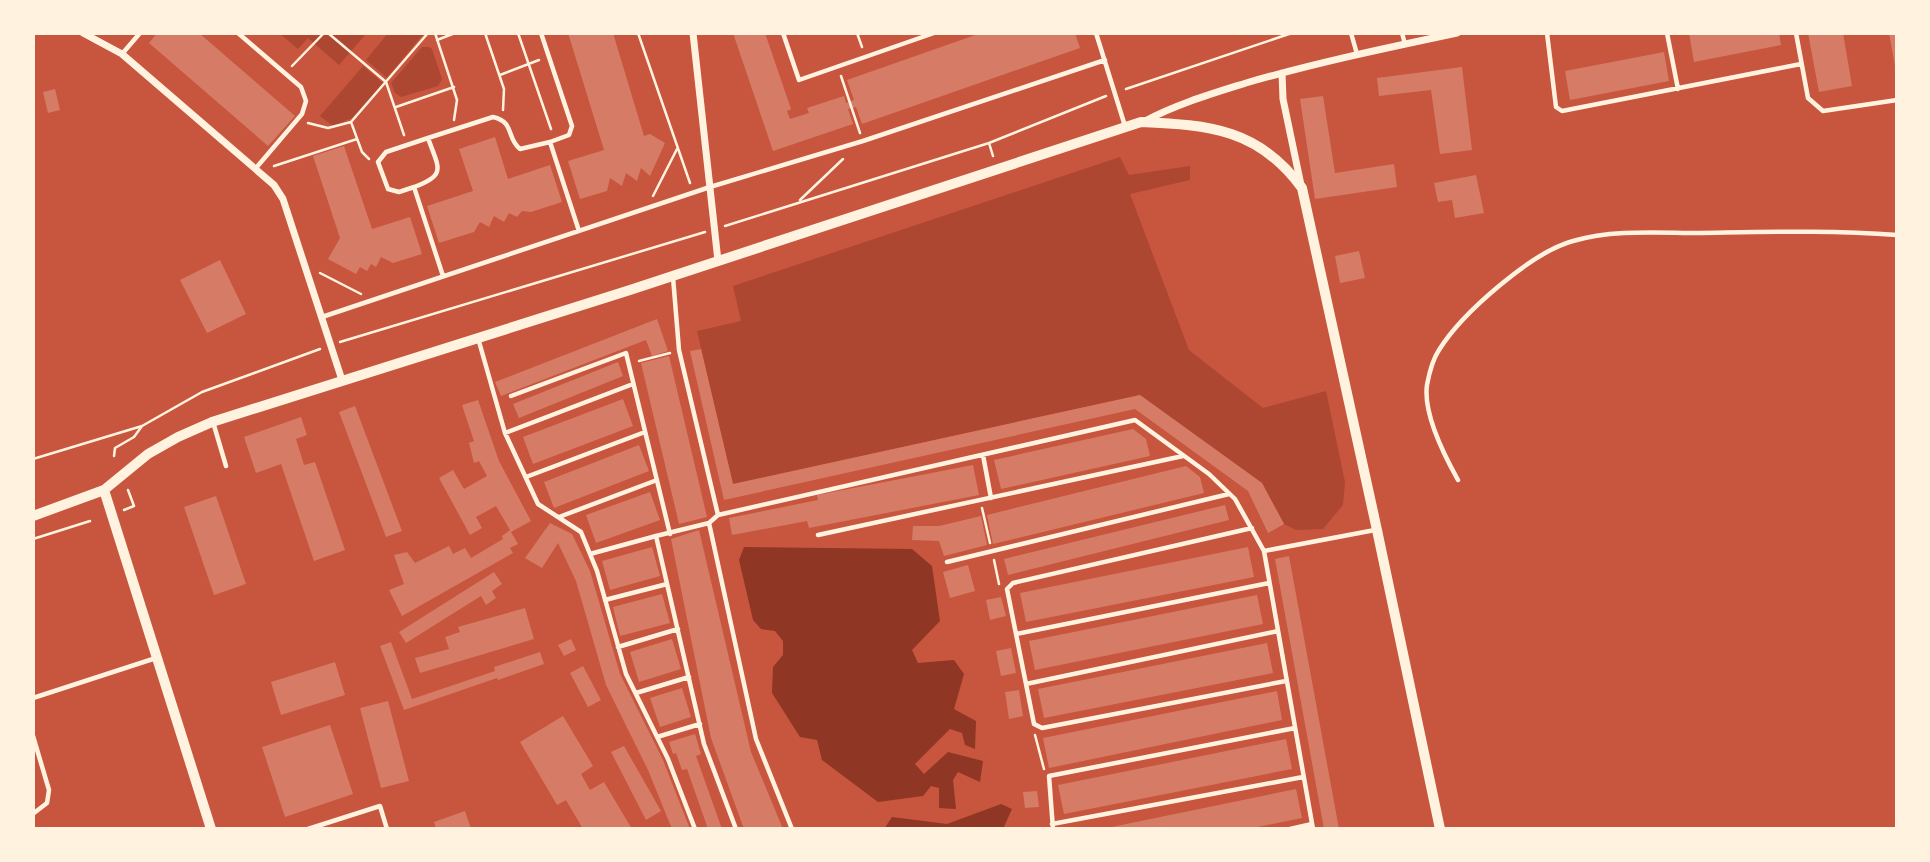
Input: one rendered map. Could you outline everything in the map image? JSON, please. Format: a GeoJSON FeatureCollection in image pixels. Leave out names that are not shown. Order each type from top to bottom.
{"type":"FeatureCollection","features":[{"type":"Feature","properties":{"kind":"street"},"geometry":{"type":"LineString","coordinates":[[83,33],[122,54],[269,180],[283,199],[342,380]]}},
{"type":"Feature","properties":{"kind":"street"},"geometry":{"type":"LineString","coordinates":[[693,33],[718,261]]}},
{"type":"Feature","properties":{"kind":"street"},"geometry":{"type":"LineString","coordinates":[[34,514],[104,490],[148,454],[212,422],[673,276],[1141,122],[1188,101],[1357,54],[1457,33]]}},
{"type":"Feature","properties":{"kind":"street"},"geometry":{"type":"LineString","coordinates":[[1282,73],[1283,99],[1440,829]]}},
{"type":"Feature","properties":{"kind":"street"},"geometry":{"type":"LineString","coordinates":[[1141,122],[1196,126],[1222,131],[1251,142],[1272,154],[1302,188]]}},
{"type":"Feature","properties":{"kind":"street"},"geometry":{"type":"LineString","coordinates":[[104,490],[211,829]]}},
{"type":"Feature","properties":{"kind":"lane"},"geometry":{"type":"LineString","coordinates":[[122,54],[140,33]]}},
{"type":"Feature","properties":{"kind":"lane"},"geometry":{"type":"LineString","coordinates":[[238,33],[301,87],[306,97],[305,108],[299,118],[256,168]]}},
{"type":"Feature","properties":{"kind":"lane"},"geometry":{"type":"LineString","coordinates":[[428,138],[437,165],[433,180],[399,192],[388,189],[378,162],[382,154],[407,145],[487,118],[501,119],[508,125],[514,143],[520,149],[569,135],[572,126],[541,33]]}},
{"type":"Feature","properties":{"kind":"lane"},"geometry":{"type":"LineString","coordinates":[[783,33],[799,80],[934,33]]}},
{"type":"Feature","properties":{"kind":"lane"},"geometry":{"type":"LineString","coordinates":[[1096,33],[1125,127]]}},
{"type":"Feature","properties":{"kind":"lane"},"geometry":{"type":"LineString","coordinates":[[1351,33],[1357,54]]}},
{"type":"Feature","properties":{"kind":"lane"},"geometry":{"type":"LineString","coordinates":[[1402,33],[1405,44]]}},
{"type":"Feature","properties":{"kind":"lane"},"geometry":{"type":"LineString","coordinates":[[1547,33],[1556,107],[1562,111],[1801,64]]}},
{"type":"Feature","properties":{"kind":"lane"},"geometry":{"type":"LineString","coordinates":[[1667,33],[1678,89]]}},
{"type":"Feature","properties":{"kind":"lane"},"geometry":{"type":"LineString","coordinates":[[1796,33],[1808,98],[1823,111],[1897,100]]}},
{"type":"Feature","properties":{"kind":"lane"},"geometry":{"type":"LineString","coordinates":[[322,317],[710,187],[863,141],[1105,60]]}},
{"type":"Feature","properties":{"kind":"lane"},"geometry":{"type":"LineString","coordinates":[[552,141],[579,231]]}},
{"type":"Feature","properties":{"kind":"lane"},"geometry":{"type":"LineString","coordinates":[[414,187],[443,276]]}},
{"type":"Feature","properties":{"kind":"lane"},"geometry":{"type":"LineString","coordinates":[[1458,480],[1446,460],[1427,403],[1427,385],[1437,353],[1463,320],[1503,283],[1543,255],[1573,241],[1629,233],[1846,231],[1897,235]]}},
{"type":"Feature","properties":{"kind":"lane"},"geometry":{"type":"LineString","coordinates":[[673,276],[680,350],[718,515]]}},
{"type":"Feature","properties":{"kind":"lane"},"geometry":{"type":"LineString","coordinates":[[478,337],[505,433],[538,504],[581,532],[605,600],[626,674],[657,737],[695,829]]}},
{"type":"Feature","properties":{"kind":"lane"},"geometry":{"type":"LineString","coordinates":[[511,396],[626,353],[670,534]]}},
{"type":"Feature","properties":{"kind":"lane"},"geometry":{"type":"LineString","coordinates":[[505,433],[633,384]]}},
{"type":"Feature","properties":{"kind":"lane"},"geometry":{"type":"LineString","coordinates":[[590,554],[709,523],[718,515],[1135,420],[1209,474],[1230,494],[1264,551],[1312,827],[1290,829]]}},
{"type":"Feature","properties":{"kind":"lane"},"geometry":{"type":"LineString","coordinates":[[212,422],[226,466]]}},
{"type":"Feature","properties":{"kind":"lane"},"geometry":{"type":"LineString","coordinates":[[526,477],[645,432]]}},
{"type":"Feature","properties":{"kind":"lane"},"geometry":{"type":"LineString","coordinates":[[983,455],[991,498]]}},
{"type":"Feature","properties":{"kind":"lane"},"geometry":{"type":"LineString","coordinates":[[818,535],[1184,456]]}},
{"type":"Feature","properties":{"kind":"lane"},"geometry":{"type":"LineString","coordinates":[[558,517],[657,480]]}},
{"type":"Feature","properties":{"kind":"lane"},"geometry":{"type":"LineString","coordinates":[[947,562],[1230,494]]}},
{"type":"Feature","properties":{"kind":"lane"},"geometry":{"type":"LineString","coordinates":[[709,523],[756,740],[792,829]]}},
{"type":"Feature","properties":{"kind":"lane"},"geometry":{"type":"LineString","coordinates":[[1252,528],[1013,583],[1007,589],[1034,724],[1042,728],[1286,681]]}},
{"type":"Feature","properties":{"kind":"lane"},"geometry":{"type":"LineString","coordinates":[[1264,551],[1377,530]]}},
{"type":"Feature","properties":{"kind":"lane"},"geometry":{"type":"LineString","coordinates":[[656,536],[704,744],[736,829]]}},
{"type":"Feature","properties":{"kind":"lane"},"geometry":{"type":"LineString","coordinates":[[1016,634],[1269,583]]}},
{"type":"Feature","properties":{"kind":"lane"},"geometry":{"type":"LineString","coordinates":[[605,600],[667,584]]}},
{"type":"Feature","properties":{"kind":"lane"},"geometry":{"type":"LineString","coordinates":[[618,647],[678,629]]}},
{"type":"Feature","properties":{"kind":"lane"},"geometry":{"type":"LineString","coordinates":[[1026,684],[1278,631]]}},
{"type":"Feature","properties":{"kind":"lane"},"geometry":{"type":"LineString","coordinates":[[33,698],[157,658]]}},
{"type":"Feature","properties":{"kind":"lane"},"geometry":{"type":"LineString","coordinates":[[636,693],[689,677]]}},
{"type":"Feature","properties":{"kind":"lane"},"geometry":{"type":"LineString","coordinates":[[657,737],[700,724]]}},
{"type":"Feature","properties":{"kind":"lane"},"geometry":{"type":"LineString","coordinates":[[1295,728],[1049,776],[1052,826],[1303,777]]}},
{"type":"Feature","properties":{"kind":"lane"},"geometry":{"type":"LineString","coordinates":[[33,736],[49,789],[47,803],[34,813]]}},
{"type":"Feature","properties":{"kind":"lane"},"geometry":{"type":"LineString","coordinates":[[308,829],[380,806],[387,829]]}},
{"type":"Feature","properties":{"kind":"path"},"geometry":{"type":"LineString","coordinates":[[285,73],[326,33],[386,82],[407,145]]}},
{"type":"Feature","properties":{"kind":"path"},"geometry":{"type":"LineString","coordinates":[[299,118],[322,127],[338,127],[351,122],[428,33]]}},
{"type":"Feature","properties":{"kind":"path"},"geometry":{"type":"LineString","coordinates":[[435,33],[457,103],[452,130]]}},
{"type":"Feature","properties":{"kind":"path"},"geometry":{"type":"LineString","coordinates":[[437,40],[455,33]]}},
{"type":"Feature","properties":{"kind":"path"},"geometry":{"type":"LineString","coordinates":[[485,33],[505,94],[501,119]]}},
{"type":"Feature","properties":{"kind":"path"},"geometry":{"type":"LineString","coordinates":[[518,33],[552,141]]}},
{"type":"Feature","properties":{"kind":"path"},"geometry":{"type":"LineString","coordinates":[[638,33],[694,193]]}},
{"type":"Feature","properties":{"kind":"path"},"geometry":{"type":"LineString","coordinates":[[857,33],[865,57]]}},
{"type":"Feature","properties":{"kind":"path"},"geometry":{"type":"LineString","coordinates":[[33,460],[142,426],[202,392],[331,345],[989,143],[1116,93],[1292,33]]}},
{"type":"Feature","properties":{"kind":"path"},"geometry":{"type":"LineString","coordinates":[[500,75],[549,56]]}},
{"type":"Feature","properties":{"kind":"path"},"geometry":{"type":"LineString","coordinates":[[396,107],[454,87]]}},
{"type":"Feature","properties":{"kind":"path"},"geometry":{"type":"LineString","coordinates":[[351,122],[363,154],[379,166]]}},
{"type":"Feature","properties":{"kind":"path"},"geometry":{"type":"LineString","coordinates":[[274,166],[357,139]]}},
{"type":"Feature","properties":{"kind":"path"},"geometry":{"type":"LineString","coordinates":[[647,208],[678,147]]}},
{"type":"Feature","properties":{"kind":"path"},"geometry":{"type":"LineString","coordinates":[[317,271],[373,300]]}},
{"type":"Feature","properties":{"kind":"path"},"geometry":{"type":"LineString","coordinates":[[629,364],[680,350]]}},
{"type":"Feature","properties":{"kind":"path"},"geometry":{"type":"LineString","coordinates":[[114,456],[115,448],[134,437],[142,426]]}},
{"type":"Feature","properties":{"kind":"path"},"geometry":{"type":"LineString","coordinates":[[121,511],[134,506],[128,490]]}},
{"type":"Feature","properties":{"kind":"path"},"geometry":{"type":"LineString","coordinates":[[33,539],[90,522]]}},
{"type":"Feature","properties":{"kind":"path"},"geometry":{"type":"LineString","coordinates":[[1034,724],[1042,766],[1049,776]]}},
{"type":"Feature","properties":{"kind":"shaded area"},"geometry":{"type":"Polygon","coordinates":[[[279,33],[367,33],[339,65],[308,38],[298,49],[279,33]]]}},
{"type":"Feature","properties":{"kind":"shaded area"},"geometry":{"type":"Polygon","coordinates":[[[388,33],[424,33],[387,78],[366,60],[388,33]]]}},
{"type":"Feature","properties":{"kind":"shaded area"},"geometry":{"type":"Polygon","coordinates":[[[422,47],[432,49],[442,79],[438,86],[401,97],[395,93],[391,83],[422,47]]]}},
{"type":"Feature","properties":{"kind":"shaded area"},"geometry":{"type":"Polygon","coordinates":[[[363,66],[383,83],[352,118],[333,126],[320,116],[363,66]]]}},
{"type":"Feature","properties":{"kind":"shaded area"},"geometry":{"type":"Polygon","coordinates":[[[1120,157],[1129,175],[1190,166],[1190,180],[1130,194],[1189,350],[1263,408],[1326,391],[1345,482],[1343,505],[1323,529],[1296,530],[1284,524],[1262,483],[1140,395],[733,484],[697,331],[741,321],[733,286],[1120,157]]]}},
{"type":"Feature","properties":{"kind":"shaded area"},"geometry":{"type":"Polygon","coordinates":[[[744,547],[912,549],[932,566],[940,621],[912,650],[918,663],[954,660],[964,674],[954,709],[976,721],[975,749],[965,745],[962,733],[950,729],[915,764],[924,774],[948,752],[983,761],[980,782],[958,772],[953,780],[956,809],[939,808],[939,788],[931,786],[923,796],[878,802],[822,760],[817,740],[800,737],[772,693],[773,667],[783,655],[783,641],[775,631],[761,629],[753,620],[739,560],[744,547]]]}},
{"type":"Feature","properties":{"kind":"shaded area"},"geometry":{"type":"Polygon","coordinates":[[[1001,804],[1012,809],[1003,829],[884,829],[892,817],[947,824],[1001,804]]]}},
{"type":"Feature","properties":{"kind":"building"},"geometry":{"type":"Polygon","coordinates":[[[157,33],[199,33],[295,116],[268,146],[149,43],[157,33]]]}},
{"type":"Feature","properties":{"kind":"building"},"geometry":{"type":"Polygon","coordinates":[[[568,33],[613,33],[644,136],[650,134],[665,143],[650,176],[641,168],[637,181],[626,173],[622,186],[610,178],[607,191],[580,199],[568,161],[604,150],[568,33]]]}},
{"type":"Feature","properties":{"kind":"building"},"geometry":{"type":"Polygon","coordinates":[[[733,33],[765,33],[791,109],[787,111],[790,119],[809,113],[807,108],[844,96],[846,103],[854,100],[847,80],[981,33],[1075,33],[1080,48],[862,124],[856,107],[848,109],[853,124],[773,151],[733,33]]]}},
{"type":"Feature","properties":{"kind":"building"},"geometry":{"type":"Polygon","coordinates":[[[1689,33],[1779,33],[1781,45],[1694,62],[1689,33]]]}},
{"type":"Feature","properties":{"kind":"building"},"geometry":{"type":"Polygon","coordinates":[[[1808,33],[1843,33],[1852,86],[1819,92],[1808,33]]]}},
{"type":"Feature","properties":{"kind":"building"},"geometry":{"type":"Polygon","coordinates":[[[1889,33],[1897,33],[1897,66],[1895,66],[1889,33]]]}},
{"type":"Feature","properties":{"kind":"building"},"geometry":{"type":"Polygon","coordinates":[[[1664,52],[1669,81],[1570,100],[1565,71],[1664,52]]]}},
{"type":"Feature","properties":{"kind":"building"},"geometry":{"type":"Polygon","coordinates":[[[1462,67],[1472,150],[1440,154],[1431,90],[1379,96],[1377,78],[1462,67]]]}},
{"type":"Feature","properties":{"kind":"building"},"geometry":{"type":"Polygon","coordinates":[[[55,89],[60,110],[48,113],[43,92],[55,89]]]}},
{"type":"Feature","properties":{"kind":"building"},"geometry":{"type":"Polygon","coordinates":[[[1323,96],[1335,173],[1394,164],[1397,187],[1315,199],[1300,99],[1323,96]]]}},
{"type":"Feature","properties":{"kind":"building"},"geometry":{"type":"Polygon","coordinates":[[[495,137],[508,179],[550,165],[562,202],[531,212],[522,211],[517,217],[509,213],[504,222],[494,216],[489,227],[480,222],[474,232],[439,243],[427,206],[473,191],[459,149],[495,137]]]}},
{"type":"Feature","properties":{"kind":"building"},"geometry":{"type":"Polygon","coordinates":[[[344,146],[372,229],[410,217],[422,254],[393,263],[381,257],[376,267],[371,264],[367,271],[360,267],[356,274],[328,259],[340,238],[313,156],[344,146]]]}},
{"type":"Feature","properties":{"kind":"building"},"geometry":{"type":"Polygon","coordinates":[[[1476,175],[1484,213],[1455,218],[1452,200],[1438,202],[1434,183],[1476,175]]]}},
{"type":"Feature","properties":{"kind":"building"},"geometry":{"type":"Polygon","coordinates":[[[1359,251],[1365,278],[1340,283],[1335,256],[1359,251]]]}},
{"type":"Feature","properties":{"kind":"building"},"geometry":{"type":"Polygon","coordinates":[[[220,260],[246,314],[207,333],[180,280],[220,260]]]}},
{"type":"Feature","properties":{"kind":"building"},"geometry":{"type":"Polygon","coordinates":[[[657,319],[668,351],[652,356],[646,340],[501,396],[495,382],[657,319]]]}},
{"type":"Feature","properties":{"kind":"building"},"geometry":{"type":"Polygon","coordinates":[[[701,349],[733,484],[1140,395],[1262,483],[1284,524],[1268,533],[1248,491],[1135,409],[724,500],[690,351],[701,349]]]}},
{"type":"Feature","properties":{"kind":"building"},"geometry":{"type":"Polygon","coordinates":[[[669,356],[707,517],[679,524],[641,363],[669,356]]]}},
{"type":"Feature","properties":{"kind":"building"},"geometry":{"type":"Polygon","coordinates":[[[618,362],[623,376],[519,418],[513,404],[618,362]]]}},
{"type":"Feature","properties":{"kind":"building"},"geometry":{"type":"Polygon","coordinates":[[[623,399],[633,426],[533,464],[523,437],[623,399]]]}},
{"type":"Feature","properties":{"kind":"building"},"geometry":{"type":"Polygon","coordinates":[[[478,400],[499,461],[531,521],[511,532],[518,544],[510,548],[513,553],[402,616],[389,590],[404,584],[394,555],[407,552],[415,563],[449,546],[453,554],[465,548],[471,558],[503,539],[502,536],[510,530],[496,506],[476,517],[482,528],[470,535],[439,478],[453,470],[464,489],[487,476],[479,461],[474,463],[469,443],[474,441],[462,405],[478,400]]]}},
{"type":"Feature","properties":{"kind":"building"},"geometry":{"type":"Polygon","coordinates":[[[355,406],[402,531],[386,537],[339,412],[355,406]]]}},
{"type":"Feature","properties":{"kind":"building"},"geometry":{"type":"Polygon","coordinates":[[[301,417],[307,435],[296,439],[304,465],[315,462],[345,550],[314,561],[281,464],[256,473],[244,437],[301,417]]]}},
{"type":"Feature","properties":{"kind":"building"},"geometry":{"type":"Polygon","coordinates":[[[1133,429],[1146,439],[1150,456],[1001,489],[994,460],[1133,429]]]}},
{"type":"Feature","properties":{"kind":"building"},"geometry":{"type":"Polygon","coordinates":[[[639,445],[649,471],[554,508],[544,482],[639,445]]]}},
{"type":"Feature","properties":{"kind":"building"},"geometry":{"type":"Polygon","coordinates":[[[973,465],[979,495],[809,528],[807,521],[732,535],[729,518],[818,500],[817,495],[973,465]]]}},
{"type":"Feature","properties":{"kind":"building"},"geometry":{"type":"Polygon","coordinates":[[[1186,466],[1200,477],[1204,493],[993,544],[987,515],[1186,466]]]}},
{"type":"Feature","properties":{"kind":"building"},"geometry":{"type":"Polygon","coordinates":[[[650,492],[660,520],[596,543],[586,515],[650,492]]]}},
{"type":"Feature","properties":{"kind":"building"},"geometry":{"type":"Polygon","coordinates":[[[216,496],[246,584],[214,595],[184,507],[216,496]]]}},
{"type":"Feature","properties":{"kind":"building"},"geometry":{"type":"Polygon","coordinates":[[[1225,505],[1229,520],[1008,575],[1004,559],[1225,505]]]}},
{"type":"Feature","properties":{"kind":"building"},"geometry":{"type":"Polygon","coordinates":[[[981,516],[987,545],[944,556],[939,541],[912,540],[913,526],[939,526],[981,516]]]}},
{"type":"Feature","properties":{"kind":"building"},"geometry":{"type":"Polygon","coordinates":[[[550,523],[572,534],[590,571],[620,674],[663,760],[690,829],[672,829],[648,770],[606,685],[576,581],[558,543],[542,568],[525,558],[550,523]]]}},
{"type":"Feature","properties":{"kind":"building"},"geometry":{"type":"Polygon","coordinates":[[[699,530],[751,752],[783,829],[744,829],[711,738],[671,539],[699,530]]]}},
{"type":"Feature","properties":{"kind":"building"},"geometry":{"type":"Polygon","coordinates":[[[652,547],[660,576],[610,590],[602,561],[652,547]]]}},
{"type":"Feature","properties":{"kind":"building"},"geometry":{"type":"Polygon","coordinates":[[[1248,547],[1254,577],[1026,622],[1020,593],[1248,547]]]}},
{"type":"Feature","properties":{"kind":"building"},"geometry":{"type":"Polygon","coordinates":[[[1289,556],[1339,829],[1324,829],[1275,559],[1289,556]]]}},
{"type":"Feature","properties":{"kind":"building"},"geometry":{"type":"Polygon","coordinates":[[[968,565],[975,591],[950,598],[943,572],[968,565]]]}},
{"type":"Feature","properties":{"kind":"building"},"geometry":{"type":"Polygon","coordinates":[[[494,572],[502,584],[492,591],[496,598],[486,605],[481,596],[406,643],[399,632],[494,572]]]}},
{"type":"Feature","properties":{"kind":"building"},"geometry":{"type":"Polygon","coordinates":[[[662,594],[670,623],[620,636],[613,607],[662,594]]]}},
{"type":"Feature","properties":{"kind":"building"},"geometry":{"type":"Polygon","coordinates":[[[1257,595],[1263,624],[1035,670],[1029,641],[1257,595]]]}},
{"type":"Feature","properties":{"kind":"building"},"geometry":{"type":"Polygon","coordinates":[[[1001,597],[1006,616],[990,620],[986,600],[1001,597]]]}},
{"type":"Feature","properties":{"kind":"building"},"geometry":{"type":"Polygon","coordinates":[[[525,608],[534,639],[420,673],[415,658],[449,649],[445,637],[460,632],[458,627],[525,608]]]}},
{"type":"Feature","properties":{"kind":"building"},"geometry":{"type":"Polygon","coordinates":[[[571,639],[576,650],[564,656],[558,645],[571,639]]]}},
{"type":"Feature","properties":{"kind":"building"},"geometry":{"type":"Polygon","coordinates":[[[672,639],[681,669],[639,682],[630,652],[672,639]]]}},
{"type":"Feature","properties":{"kind":"building"},"geometry":{"type":"Polygon","coordinates":[[[391,642],[412,699],[495,671],[494,667],[540,652],[544,664],[404,710],[380,646],[391,642]]]}},
{"type":"Feature","properties":{"kind":"building"},"geometry":{"type":"Polygon","coordinates":[[[1267,643],[1273,673],[1044,718],[1038,689],[1267,643]]]}},
{"type":"Feature","properties":{"kind":"building"},"geometry":{"type":"Polygon","coordinates":[[[1011,648],[1016,673],[1001,676],[996,651],[1011,648]]]}},
{"type":"Feature","properties":{"kind":"building"},"geometry":{"type":"Polygon","coordinates":[[[335,662],[345,695],[281,715],[271,682],[335,662]]]}},
{"type":"Feature","properties":{"kind":"building"},"geometry":{"type":"Polygon","coordinates":[[[583,666],[601,700],[588,707],[570,673],[583,666]]]}},
{"type":"Feature","properties":{"kind":"building"},"geometry":{"type":"Polygon","coordinates":[[[682,688],[691,717],[660,727],[650,698],[682,688]]]}},
{"type":"Feature","properties":{"kind":"building"},"geometry":{"type":"Polygon","coordinates":[[[1019,690],[1023,716],[1009,719],[1005,692],[1019,690]]]}},
{"type":"Feature","properties":{"kind":"building"},"geometry":{"type":"Polygon","coordinates":[[[1277,691],[1282,720],[1049,768],[1043,738],[1277,691]]]}},
{"type":"Feature","properties":{"kind":"building"},"geometry":{"type":"Polygon","coordinates":[[[388,701],[409,781],[381,788],[360,708],[388,701]]]}},
{"type":"Feature","properties":{"kind":"building"},"geometry":{"type":"Polygon","coordinates":[[[563,716],[593,766],[581,774],[590,790],[604,782],[632,829],[583,829],[566,800],[557,805],[520,742],[563,716]]]}},
{"type":"Feature","properties":{"kind":"building"},"geometry":{"type":"Polygon","coordinates":[[[330,725],[353,794],[285,817],[262,747],[330,725]]]}},
{"type":"Feature","properties":{"kind":"building"},"geometry":{"type":"Polygon","coordinates":[[[695,734],[701,754],[696,756],[722,829],[708,829],[687,769],[682,770],[669,742],[695,734]]]}},
{"type":"Feature","properties":{"kind":"building"},"geometry":{"type":"Polygon","coordinates":[[[1286,739],[1292,769],[1064,814],[1058,785],[1286,739]]]}},
{"type":"Feature","properties":{"kind":"building"},"geometry":{"type":"Polygon","coordinates":[[[624,746],[661,811],[646,820],[611,752],[624,746]]]}},
{"type":"Feature","properties":{"kind":"building"},"geometry":{"type":"Polygon","coordinates":[[[1296,789],[1302,818],[1248,829],[1102,829],[1296,789]]]}},
{"type":"Feature","properties":{"kind":"building"},"geometry":{"type":"Polygon","coordinates":[[[1037,791],[1039,807],[1025,808],[1023,792],[1037,791]]]}},
{"type":"Feature","properties":{"kind":"building"},"geometry":{"type":"Polygon","coordinates":[[[465,811],[471,829],[436,829],[434,822],[465,811]]]}}]}
